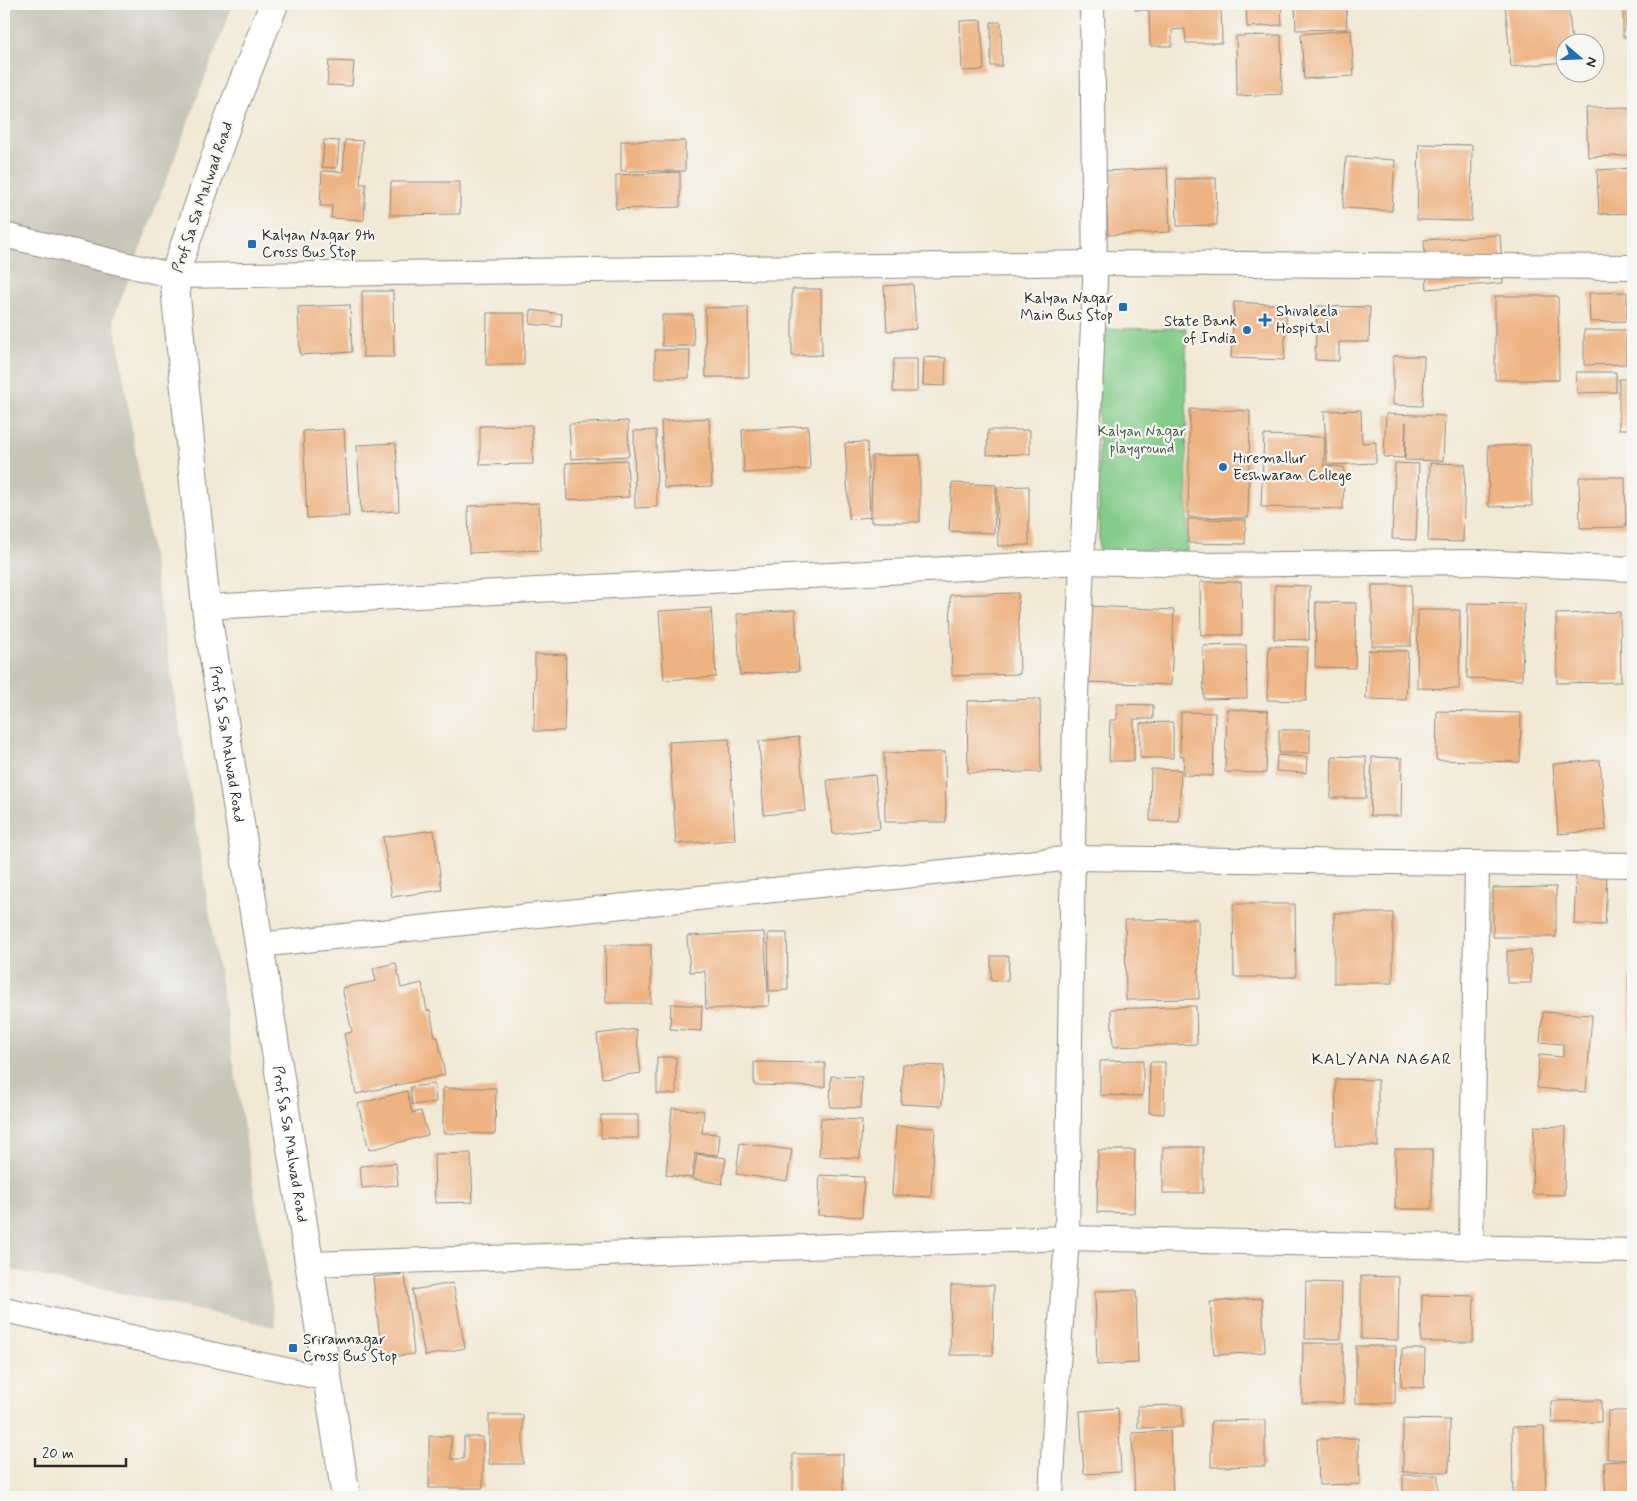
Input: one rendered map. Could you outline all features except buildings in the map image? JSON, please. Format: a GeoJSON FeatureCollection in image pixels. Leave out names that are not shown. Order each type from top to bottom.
{"type":"FeatureCollection","features":[{"type":"Feature","properties":{"kind":"street","name":"Prof Sa Sa Malwad Road"},"geometry":{"type":"LineString","coordinates":[[274,4],[229,118],[174,276],[206,607],[346,1497]]}},
{"type":"Feature","properties":{"kind":"street"},"geometry":{"type":"LineString","coordinates":[[1051,1497],[1067,1238],[1076,716],[1094,263],[1092,4]]}},
{"type":"Feature","properties":{"kind":"street"},"geometry":{"type":"LineString","coordinates":[[4,235],[174,276],[1094,263],[1633,267]]}},
{"type":"Feature","properties":{"kind":"street"},"geometry":{"type":"LineString","coordinates":[[206,607],[1082,562],[1212,564],[1479,562],[1633,569]]}},
{"type":"Feature","properties":{"kind":"street"},"geometry":{"type":"LineString","coordinates":[[260,946],[1073,858],[1633,865]]}},
{"type":"Feature","properties":{"kind":"street"},"geometry":{"type":"LineString","coordinates":[[1470,1247],[1477,863]]}},
{"type":"Feature","properties":{"kind":"street"},"geometry":{"type":"LineString","coordinates":[[310,1264],[1067,1238],[1633,1251]]}},
{"type":"Feature","properties":{"kind":"street"},"geometry":{"type":"LineString","coordinates":[[4,1310],[328,1380]]}},
{"type":"Feature","properties":{"kind":"shaded area"},"geometry":{"type":"Polygon","coordinates":[[[4,4],[233,4],[114,318],[276,1327],[4,1268],[4,4]]]}},
{"type":"Feature","properties":{"kind":"green space","name":"Kalyan Nagar playground"},"geometry":{"type":"Polygon","coordinates":[[[1186,328],[1187,551],[1099,551],[1098,329],[1186,328]]]}},
{"type":"Feature","properties":{"kind":"place","name":"Kalyan Nagar 9th Cross Bus Stop"},"geometry":{"type":"Point","coordinates":[252,244]}},
{"type":"Feature","properties":{"kind":"place","name":"Kalyan Nagar Main Bus Stop"},"geometry":{"type":"Point","coordinates":[1123,307]}},
{"type":"Feature","properties":{"kind":"place","name":"Shivaleela Hospital"},"geometry":{"type":"Point","coordinates":[1265,320]}},
{"type":"Feature","properties":{"kind":"place","name":"State Bank of India"},"geometry":{"type":"Point","coordinates":[1247,330]}},
{"type":"Feature","properties":{"kind":"place","name":"Hiremallur Eeshwaran College"},"geometry":{"type":"Point","coordinates":[1223,467]}},
{"type":"Feature","properties":{"kind":"place","name":"Sriramnagar Cross Bus Stop"},"geometry":{"type":"Point","coordinates":[293,1348]}},
{"type":"Feature","properties":{"kind":"district","name":"KALYANA NAGAR"},"geometry":{"type":"Point","coordinates":[1382,1058]}}]}
